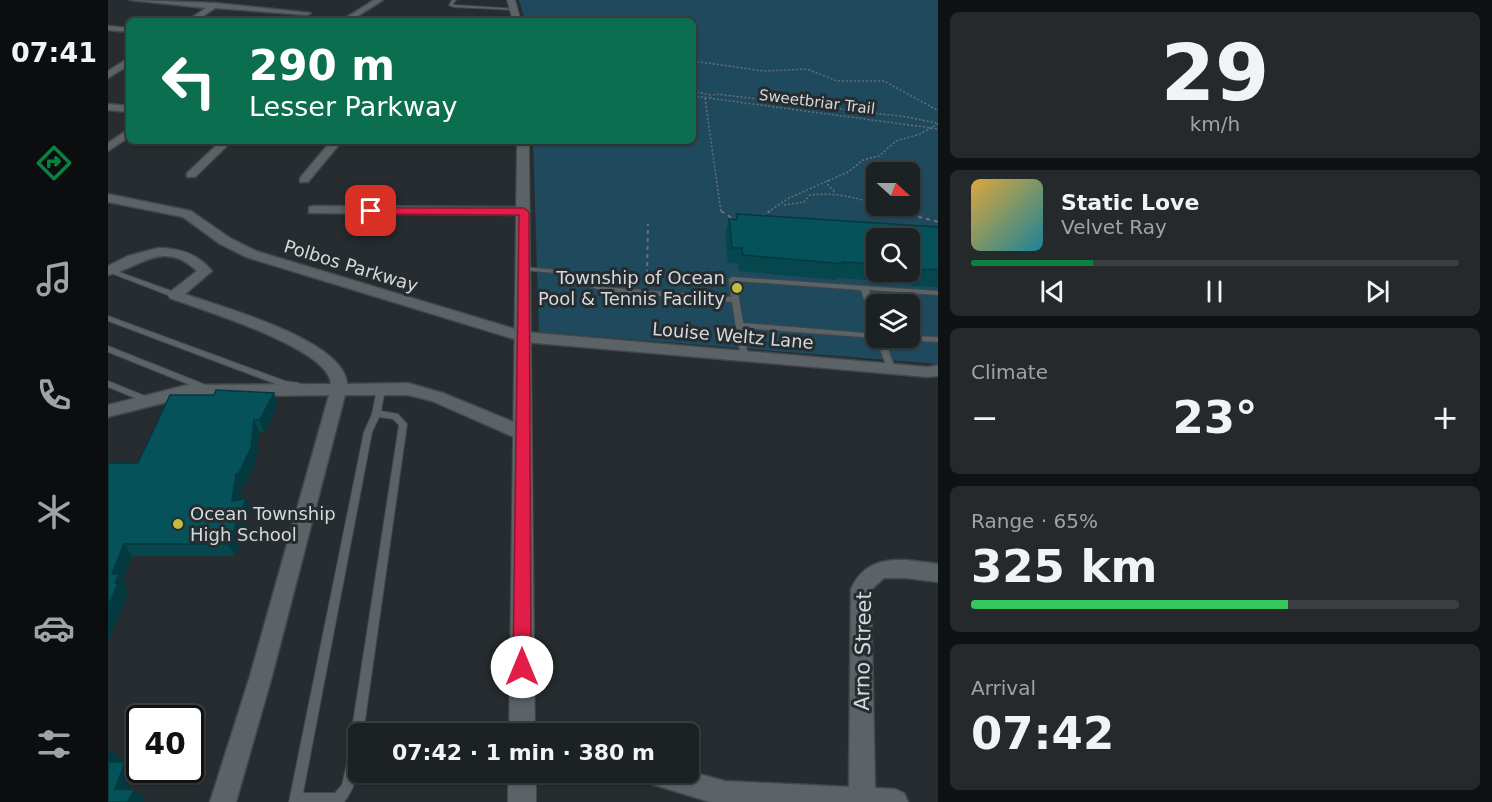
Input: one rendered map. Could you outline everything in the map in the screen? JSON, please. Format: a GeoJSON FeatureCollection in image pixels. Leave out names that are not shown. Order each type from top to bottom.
{"type":"FeatureCollection","features":[{"type":"Feature","properties":{"kind":"street"},"geometry":{"type":"LineString","coordinates":[[134,0],[307,13]]}},
{"type":"Feature","properties":{"kind":"street"},"geometry":{"type":"LineString","coordinates":[[195,18],[223,0]]}},
{"type":"Feature","properties":{"kind":"street"},"geometry":{"type":"LineString","coordinates":[[349,18],[379,0]]}},
{"type":"Feature","properties":{"kind":"street"},"geometry":{"type":"LineString","coordinates":[[511,0],[516,18]]}},
{"type":"Feature","properties":{"kind":"street"},"geometry":{"type":"LineString","coordinates":[[108,28],[126,30]]}},
{"type":"Feature","properties":{"kind":"street"},"geometry":{"type":"LineString","coordinates":[[108,64],[126,64]]}},
{"type":"Feature","properties":{"kind":"street"},"geometry":{"type":"LineString","coordinates":[[108,75],[126,65]]}},
{"type":"Feature","properties":{"kind":"street"},"geometry":{"type":"LineString","coordinates":[[108,107],[126,109]]}},
{"type":"Feature","properties":{"kind":"street"},"geometry":{"type":"LineString","coordinates":[[108,148],[126,134]]}},
{"type":"Feature","properties":{"kind":"street"},"geometry":{"type":"LineString","coordinates":[[191,175],[224,144]]}},
{"type":"Feature","properties":{"kind":"street"},"geometry":{"type":"LineString","coordinates":[[304,180],[334,144]]}},
{"type":"Feature","properties":{"kind":"street"},"geometry":{"type":"LineString","coordinates":[[522,723],[523,144]]}},
{"type":"Feature","properties":{"kind":"street","name":"Polbos Parkway"},"geometry":{"type":"LineString","coordinates":[[108,198],[176,210],[197,219],[225,241],[250,254],[524,337]]}},
{"type":"Feature","properties":{"kind":"street"},"geometry":{"type":"LineString","coordinates":[[313,210],[524,212]]}},
{"type":"Feature","properties":{"kind":"street"},"geometry":{"type":"LineString","coordinates":[[109,271],[152,252],[176,253],[205,271],[175,295],[307,348],[334,369],[339,378],[339,389],[261,676],[223,802]]}},
{"type":"Feature","properties":{"kind":"street","name":"Louise Weltz Lane"},"geometry":{"type":"LineString","coordinates":[[524,337],[928,372],[938,370]]}},
{"type":"Feature","properties":{"kind":"street"},"geometry":{"type":"LineString","coordinates":[[108,411],[187,391],[319,392],[339,389],[408,389],[427,393],[522,433]]}},
{"type":"Feature","properties":{"kind":"street","name":"Arno Street"},"geometry":{"type":"LineString","coordinates":[[862,800],[861,589],[870,574],[883,569],[938,573]]}},
{"type":"Feature","properties":{"kind":"street"},"geometry":{"type":"LineString","coordinates":[[522,783],[522,802]]}},
{"type":"Feature","properties":{"kind":"street"},"geometry":{"type":"LineString","coordinates":[[688,783],[725,794],[895,802]]}},
{"type":"Feature","properties":{"kind":"lane"},"geometry":{"type":"LineString","coordinates":[[454,0],[451,5],[454,6],[514,9]]}},
{"type":"Feature","properties":{"kind":"lane"},"geometry":{"type":"LineString","coordinates":[[524,269],[560,272],[602,289],[735,300]]}},
{"type":"Feature","properties":{"kind":"lane"},"geometry":{"type":"LineString","coordinates":[[109,271],[175,295]]}},
{"type":"Feature","properties":{"kind":"lane"},"geometry":{"type":"LineString","coordinates":[[744,356],[732,279],[938,293]]}},
{"type":"Feature","properties":{"kind":"lane"},"geometry":{"type":"LineString","coordinates":[[864,287],[866,294]]}},
{"type":"Feature","properties":{"kind":"lane"},"geometry":{"type":"LineString","coordinates":[[108,318],[296,386],[339,389]]}},
{"type":"Feature","properties":{"kind":"lane"},"geometry":{"type":"LineString","coordinates":[[739,325],[866,335]]}},
{"type":"Feature","properties":{"kind":"lane"},"geometry":{"type":"LineString","coordinates":[[920,339],[938,340]]}},
{"type":"Feature","properties":{"kind":"lane"},"geometry":{"type":"LineString","coordinates":[[884,348],[891,368]]}},
{"type":"Feature","properties":{"kind":"lane"},"geometry":{"type":"LineString","coordinates":[[108,350],[214,391]]}},
{"type":"Feature","properties":{"kind":"lane"},"geometry":{"type":"LineString","coordinates":[[239,391],[253,387],[265,376]]}},
{"type":"Feature","properties":{"kind":"lane"},"geometry":{"type":"LineString","coordinates":[[108,384],[147,400]]}},
{"type":"Feature","properties":{"kind":"lane"},"geometry":{"type":"LineString","coordinates":[[376,414],[395,416],[403,424],[352,768],[347,788],[338,799],[295,801],[368,432],[376,414],[381,389]]}},
{"type":"Feature","properties":{"kind":"path"},"geometry":{"type":"LineString","coordinates":[[696,61],[767,72],[807,69],[837,81],[884,81],[938,110]]}},
{"type":"Feature","properties":{"kind":"path"},"geometry":{"type":"LineString","coordinates":[[696,92],[903,116],[938,123]]}},
{"type":"Feature","properties":{"kind":"path"},"geometry":{"type":"LineString","coordinates":[[710,99],[711,95]]}},
{"type":"Feature","properties":{"kind":"path","name":"Sweetbriar Trail"},"geometry":{"type":"LineString","coordinates":[[696,96],[938,129]]}},
{"type":"Feature","properties":{"kind":"path"},"geometry":{"type":"LineString","coordinates":[[705,98],[705,112],[715,158],[721,213],[740,221]]}},
{"type":"Feature","properties":{"kind":"path"},"geometry":{"type":"LineString","coordinates":[[756,220],[796,195],[829,178],[848,172],[866,159],[879,156],[896,141],[920,134],[928,127],[938,123]]}},
{"type":"Feature","properties":{"kind":"path"},"geometry":{"type":"LineString","coordinates":[[829,178],[828,185],[837,193]]}},
{"type":"Feature","properties":{"kind":"path"},"geometry":{"type":"LineString","coordinates":[[781,205],[804,202],[808,196],[819,193]]}},
{"type":"Feature","properties":{"kind":"path"},"geometry":{"type":"LineString","coordinates":[[796,195],[837,193],[902,215],[938,222]]}},
{"type":"Feature","properties":{"kind":"path"},"geometry":{"type":"LineString","coordinates":[[647,274],[648,224]]}},
{"type":"Feature","properties":{"kind":"shaded area"},"geometry":{"type":"Polygon","coordinates":[[[519,0],[938,0],[938,364],[539,332],[533,144],[696,144],[696,18],[524,18],[519,0]]]}},
{"type":"Feature","properties":{"kind":"building"},"geometry":{"type":"Polygon","coordinates":[[[737,214],[938,227],[938,270],[920,269],[920,228],[866,228],[866,263],[842,262],[843,264],[743,255],[742,248],[732,248],[729,219],[737,220],[737,214]]]}},
{"type":"Feature","properties":{"kind":"building","name":"Ocean Township High School"},"geometry":{"type":"Polygon","coordinates":[[[216,390],[274,393],[262,416],[259,420],[254,420],[251,448],[239,473],[236,474],[232,501],[246,499],[228,544],[124,544],[112,574],[119,574],[115,583],[118,583],[108,607],[108,463],[138,463],[170,395],[214,395],[216,390]]]}},
{"type":"Feature","properties":{"kind":"building"},"geometry":{"type":"Polygon","coordinates":[[[108,762],[125,762],[115,789],[135,790],[127,802],[108,802],[108,762]]]}},
{"type":"Feature","properties":{"kind":"place","name":"Township of Ocean Pool & Tennis Facility"},"geometry":{"type":"Point","coordinates":[737,288]}},
{"type":"Feature","properties":{"kind":"place","name":"Ocean Township High School"},"geometry":{"type":"Point","coordinates":[178,524]}},
{"type":"Feature","properties":{"kind":"route"},"geometry":{"type":"LineString","coordinates":[[371,211],[524,212],[522,667]]}}]}
